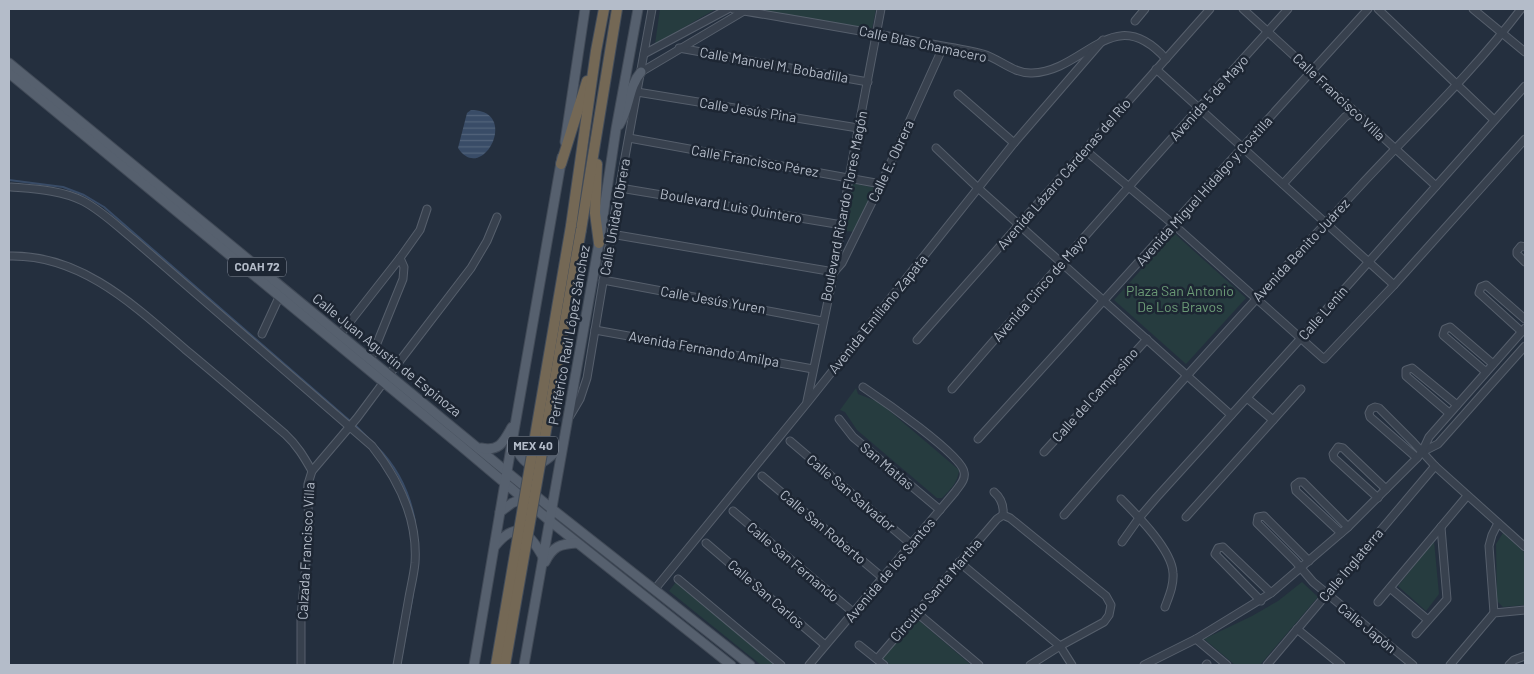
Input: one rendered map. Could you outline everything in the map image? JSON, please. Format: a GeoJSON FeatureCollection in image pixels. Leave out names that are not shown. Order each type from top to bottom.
{"type":"FeatureCollection","features":[{"type":"Feature","properties":{"kind":"highway","name":"Periférico Raúl López Sánchez"},"geometry":{"type":"LineString","coordinates":[[496,665],[571,226],[596,51],[604,9]]}},
{"type":"Feature","properties":{"kind":"highway","name":"Periférico Raúl López Sánchez"},"geometry":{"type":"LineString","coordinates":[[505,665],[581,230],[616,9]]}},
{"type":"Feature","properties":{"kind":"highway"},"geometry":{"type":"LineString","coordinates":[[561,164],[596,51]]}},
{"type":"Feature","properties":{"kind":"highway"},"geometry":{"type":"LineString","coordinates":[[599,243],[595,213],[600,109]]}},
{"type":"Feature","properties":{"kind":"main road"},"geometry":{"type":"LineString","coordinates":[[474,665],[506,470],[561,164],[585,9]]}},
{"type":"Feature","properties":{"kind":"main road","name":"Periférico Raúl López Sánchez"},"geometry":{"type":"LineString","coordinates":[[524,665],[599,243],[616,129],[638,9]]}},
{"type":"Feature","properties":{"kind":"main road","name":"Calle Juan Agustín de Espinoza"},"geometry":{"type":"LineString","coordinates":[[9,63],[281,292]]}},
{"type":"Feature","properties":{"kind":"main road"},"geometry":{"type":"LineString","coordinates":[[616,129],[626,111],[634,81],[641,72]]}},
{"type":"Feature","properties":{"kind":"main road","name":"Calle Juan Agustín de Espinoza"},"geometry":{"type":"LineString","coordinates":[[9,73],[368,364],[479,448],[552,509],[750,665]]}},
{"type":"Feature","properties":{"kind":"main road","name":"Calle Juan Agustín de Espinoza"},"geometry":{"type":"LineString","coordinates":[[386,378],[522,499],[731,665]]}},
{"type":"Feature","properties":{"kind":"main road"},"geometry":{"type":"LineString","coordinates":[[479,448],[488,450],[496,448],[504,440],[515,423]]}},
{"type":"Feature","properties":{"kind":"main road"},"geometry":{"type":"LineString","coordinates":[[512,439],[523,460],[533,465],[542,464],[563,444]]}},
{"type":"Feature","properties":{"kind":"main road"},"geometry":{"type":"LineString","coordinates":[[500,512],[512,503],[522,499]]}},
{"type":"Feature","properties":{"kind":"main road"},"geometry":{"type":"LineString","coordinates":[[494,547],[507,533],[511,531],[522,532],[534,541],[543,557]]}},
{"type":"Feature","properties":{"kind":"main road"},"geometry":{"type":"LineString","coordinates":[[541,572],[554,548],[564,543],[577,542]]}},
{"type":"Feature","properties":{"kind":"main road"},"geometry":{"type":"LineString","coordinates":[[635,589],[655,589],[662,611]]}},
{"type":"Feature","properties":{"kind":"street","name":"Calle Unidad Obrera"},"geometry":{"type":"LineString","coordinates":[[567,421],[580,399],[587,378],[652,9]]}},
{"type":"Feature","properties":{"kind":"street"},"geometry":{"type":"LineString","coordinates":[[644,54],[728,9]]}},
{"type":"Feature","properties":{"kind":"street","name":"Calle Blas Chamacero"},"geometry":{"type":"LineString","coordinates":[[733,9],[984,55],[1020,72],[1042,72],[1062,65],[1090,46],[1121,34],[1140,37],[1158,50],[1166,59]]}},
{"type":"Feature","properties":{"kind":"street","name":"Boulevard Ricardo Flores Magón"},"geometry":{"type":"LineString","coordinates":[[807,403],[822,321],[834,272],[849,178],[881,9]]}},
{"type":"Feature","properties":{"kind":"street"},"geometry":{"type":"LineString","coordinates":[[1135,21],[1145,9]]}},
{"type":"Feature","properties":{"kind":"street","name":"Avenida Lázaro Cárdenas del Río"},"geometry":{"type":"LineString","coordinates":[[917,340],[1210,9]]}},
{"type":"Feature","properties":{"kind":"street","name":"Calle Francisco Villa"},"geometry":{"type":"LineString","coordinates":[[1243,9],[1436,186]]}},
{"type":"Feature","properties":{"kind":"street","name":"Avenida 5 de Mayo"},"geometry":{"type":"LineString","coordinates":[[1129,188],[1288,9]]}},
{"type":"Feature","properties":{"kind":"street","name":"Avenida Miguel Hidalgo y Costilla"},"geometry":{"type":"LineString","coordinates":[[978,439],[1368,9]]}},
{"type":"Feature","properties":{"kind":"street"},"geometry":{"type":"LineString","coordinates":[[1378,9],[1494,120]]}},
{"type":"Feature","properties":{"kind":"street"},"geometry":{"type":"LineString","coordinates":[[1473,9],[1525,52]]}},
{"type":"Feature","properties":{"kind":"street","name":"Avenida Benito Juárez"},"geometry":{"type":"LineString","coordinates":[[1064,515],[1186,375],[1395,148],[1457,84],[1522,9]]}},
{"type":"Feature","properties":{"kind":"street"},"geometry":{"type":"LineString","coordinates":[[641,72],[745,10]]}},
{"type":"Feature","properties":{"kind":"street","name":"Avenida Emiliano Zapata"},"geometry":{"type":"LineString","coordinates":[[655,589],[807,403],[1014,143],[1103,40]]}},
{"type":"Feature","properties":{"kind":"street","name":"Calle E. Obrera"},"geometry":{"type":"LineString","coordinates":[[834,272],[842,263],[881,184],[943,47]]}},
{"type":"Feature","properties":{"kind":"street","name":"Calle Manuel M. Bobadilla"},"geometry":{"type":"LineString","coordinates":[[679,48],[868,82]]}},
{"type":"Feature","properties":{"kind":"street"},"geometry":{"type":"LineString","coordinates":[[1156,69],[1394,285]]}},
{"type":"Feature","properties":{"kind":"street","name":"Calle Lenin"},"geometry":{"type":"LineString","coordinates":[[1122,542],[1139,518],[1525,86]]}},
{"type":"Feature","properties":{"kind":"street","name":"Calle Jesús Pina"},"geometry":{"type":"LineString","coordinates":[[637,92],[858,128]]}},
{"type":"Feature","properties":{"kind":"street"},"geometry":{"type":"LineString","coordinates":[[958,94],[1014,143]]}},
{"type":"Feature","properties":{"kind":"street"},"geometry":{"type":"LineString","coordinates":[[1283,184],[1345,117],[1354,111]]}},
{"type":"Feature","properties":{"kind":"street","name":"Calle Francisco Pérez"},"geometry":{"type":"LineString","coordinates":[[629,138],[881,184]]}},
{"type":"Feature","properties":{"kind":"street"},"geometry":{"type":"LineString","coordinates":[[1085,150],[1174,225],[1324,359],[1394,285],[1525,139]]}},
{"type":"Feature","properties":{"kind":"street"},"geometry":{"type":"LineString","coordinates":[[936,148],[1231,415]]}},
{"type":"Feature","properties":{"kind":"street"},"geometry":{"type":"LineString","coordinates":[[11,187],[68,195],[84,201],[101,213],[372,446],[388,466],[401,490],[409,512],[414,535],[415,563],[396,665]]}},
{"type":"Feature","properties":{"kind":"street","name":"Boulevard Luis Quintero"},"geometry":{"type":"LineString","coordinates":[[620,188],[842,225]]}},
{"type":"Feature","properties":{"kind":"street","name":"Avenida Cinco de Mayo"},"geometry":{"type":"LineString","coordinates":[[952,389],[1061,262],[1129,188]]}},
{"type":"Feature","properties":{"kind":"street"},"geometry":{"type":"LineString","coordinates":[[337,338],[420,230],[427,209]]}},
{"type":"Feature","properties":{"kind":"street","name":"Calzada Francisco Villa"},"geometry":{"type":"LineString","coordinates":[[301,665],[301,617],[310,521],[307,501],[308,484],[312,471],[351,426],[471,268],[487,241],[497,217]]}},
{"type":"Feature","properties":{"kind":"street"},"geometry":{"type":"LineString","coordinates":[[611,234],[834,272]]}},
{"type":"Feature","properties":{"kind":"street"},"geometry":{"type":"LineString","coordinates":[[1525,247],[1524,245],[1521,246],[1517,251],[1517,254],[1525,262]]}},
{"type":"Feature","properties":{"kind":"street"},"geometry":{"type":"LineString","coordinates":[[9,256],[25,256],[68,266],[90,277],[136,307],[294,442],[312,471]]}},
{"type":"Feature","properties":{"kind":"street"},"geometry":{"type":"LineString","coordinates":[[368,364],[404,276],[404,267],[400,258]]}},
{"type":"Feature","properties":{"kind":"street","name":"Calle Jesús Yuren"},"geometry":{"type":"LineString","coordinates":[[603,280],[822,321]]}},
{"type":"Feature","properties":{"kind":"street"},"geometry":{"type":"LineString","coordinates":[[1144,665],[1196,639],[1272,593],[1348,527],[1417,458],[1429,437],[1521,329],[1480,293],[1481,287],[1486,284],[1525,319]]}},
{"type":"Feature","properties":{"kind":"street"},"geometry":{"type":"LineString","coordinates":[[262,334],[281,292]]}},
{"type":"Feature","properties":{"kind":"street"},"geometry":{"type":"LineString","coordinates":[[1486,372],[1444,335],[1444,329],[1450,327],[1493,364]]}},
{"type":"Feature","properties":{"kind":"street","name":"Avenida Fernando Amilpa"},"geometry":{"type":"LineString","coordinates":[[594,330],[814,369]]}},
{"type":"Feature","properties":{"kind":"street","name":"Calle del Campesino"},"geometry":{"type":"LineString","coordinates":[[1044,452],[1147,339]]}},
{"type":"Feature","properties":{"kind":"street"},"geometry":{"type":"LineString","coordinates":[[1422,452],[1438,444],[1525,346]]}},
{"type":"Feature","properties":{"kind":"street"},"geometry":{"type":"LineString","coordinates":[[1449,413],[1406,376],[1406,370],[1412,368],[1457,405]]}},
{"type":"Feature","properties":{"kind":"street","name":"Avenida de los Santos"},"geometry":{"type":"LineString","coordinates":[[809,665],[912,544],[962,483],[964,477],[964,471],[959,461],[914,423],[863,387]]}},
{"type":"Feature","properties":{"kind":"street"},"geometry":{"type":"LineString","coordinates":[[1186,517],[1301,388]]}},
{"type":"Feature","properties":{"kind":"street"},"geometry":{"type":"LineString","coordinates":[[1247,398],[1272,420]]}},
{"type":"Feature","properties":{"kind":"street"},"geometry":{"type":"LineString","coordinates":[[1417,458],[1370,418],[1369,413],[1371,409],[1379,408],[1435,466],[1525,547]]}},
{"type":"Feature","properties":{"kind":"street","name":"San Matías"},"geometry":{"type":"LineString","coordinates":[[839,419],[853,437],[940,510]]}},
{"type":"Feature","properties":{"kind":"street","name":"Calle San Salvador"},"geometry":{"type":"LineString","coordinates":[[790,441],[912,544]]}},
{"type":"Feature","properties":{"kind":"street"},"geometry":{"type":"LineString","coordinates":[[1378,498],[1334,458],[1335,450],[1343,448],[1386,489]]}},
{"type":"Feature","properties":{"kind":"street","name":"Calle Inglaterra"},"geometry":{"type":"LineString","coordinates":[[1268,665],[1435,466]]}},
{"type":"Feature","properties":{"kind":"street","name":"Calle San Roberto"},"geometry":{"type":"LineString","coordinates":[[762,476],[883,578]]}},
{"type":"Feature","properties":{"kind":"street"},"geometry":{"type":"LineString","coordinates":[[1341,533],[1296,491],[1296,485],[1299,482],[1302,482],[1348,527]]}},
{"type":"Feature","properties":{"kind":"street"},"geometry":{"type":"LineString","coordinates":[[994,492],[1002,502],[1003,516],[1010,518],[1106,596],[1110,605],[1109,615],[1104,622],[1030,665]]}},
{"type":"Feature","properties":{"kind":"street"},"geometry":{"type":"LineString","coordinates":[[1378,602],[1467,496]]}},
{"type":"Feature","properties":{"kind":"street"},"geometry":{"type":"LineString","coordinates":[[1121,499],[1139,518],[1170,560],[1173,572],[1172,586],[1165,607]]}},
{"type":"Feature","properties":{"kind":"street","name":"Calle San Fernando"},"geometry":{"type":"LineString","coordinates":[[733,511],[854,612]]}},
{"type":"Feature","properties":{"kind":"street","name":"Circuito Santa Martha"},"geometry":{"type":"LineString","coordinates":[[876,659],[997,519],[1003,516]]}},
{"type":"Feature","properties":{"kind":"street","name":"Calle Japón"},"geometry":{"type":"LineString","coordinates":[[1309,562],[1264,516],[1258,517],[1257,523],[1326,594],[1413,665]]}},
{"type":"Feature","properties":{"kind":"street"},"geometry":{"type":"LineString","coordinates":[[1494,613],[1489,546],[1498,523]]}},
{"type":"Feature","properties":{"kind":"street"},"geometry":{"type":"LineString","coordinates":[[1416,634],[1444,603],[1448,594],[1441,527]]}},
{"type":"Feature","properties":{"kind":"street","name":"Calle San Carlos"},"geometry":{"type":"LineString","coordinates":[[706,542],[825,646]]}},
{"type":"Feature","properties":{"kind":"street"},"geometry":{"type":"LineString","coordinates":[[1261,601],[1216,554],[1218,548],[1223,547],[1272,593]]}},
{"type":"Feature","properties":{"kind":"street"},"geometry":{"type":"LineString","coordinates":[[959,562],[1060,646],[1072,665]]}},
{"type":"Feature","properties":{"kind":"street"},"geometry":{"type":"LineString","coordinates":[[678,579],[781,665]]}},
{"type":"Feature","properties":{"kind":"street"},"geometry":{"type":"LineString","coordinates":[[1390,588],[1428,620]]}},
{"type":"Feature","properties":{"kind":"street"},"geometry":{"type":"LineString","coordinates":[[1450,665],[1494,613],[1525,610]]}},
{"type":"Feature","properties":{"kind":"street"},"geometry":{"type":"LineString","coordinates":[[916,612],[979,665]]}},
{"type":"Feature","properties":{"kind":"street"},"geometry":{"type":"LineString","coordinates":[[1297,629],[1341,665]]}},
{"type":"Feature","properties":{"kind":"street"},"geometry":{"type":"LineString","coordinates":[[1196,639],[1227,665]]}},
{"type":"Feature","properties":{"kind":"street"},"geometry":{"type":"LineString","coordinates":[[859,645],[884,665]]}},
{"type":"Feature","properties":{"kind":"street"},"geometry":{"type":"LineString","coordinates":[[1509,665],[1514,660],[1525,656]]}},
{"type":"Feature","properties":{"kind":"green space"},"geometry":{"type":"Polygon","coordinates":[[[660,9],[705,9],[714,10],[655,44],[660,9]]]}},
{"type":"Feature","properties":{"kind":"green space"},"geometry":{"type":"Polygon","coordinates":[[[765,9],[876,9],[872,29],[767,11],[765,9]]]}},
{"type":"Feature","properties":{"kind":"green space"},"geometry":{"type":"Polygon","coordinates":[[[852,183],[875,188],[856,232],[845,231],[852,183]]]}},
{"type":"Feature","properties":{"kind":"green space","name":"Plaza San Antonio De Los Bravos"},"geometry":{"type":"Polygon","coordinates":[[[1174,233],[1246,298],[1186,364],[1114,300],[1174,233]]]}},
{"type":"Feature","properties":{"kind":"green space"},"geometry":{"type":"Polygon","coordinates":[[[856,388],[858,394],[879,402],[959,470],[956,482],[942,498],[937,498],[857,430],[845,412],[840,410],[856,388]]]}},
{"type":"Feature","properties":{"kind":"green space"},"geometry":{"type":"Polygon","coordinates":[[[1503,533],[1525,553],[1525,605],[1503,607],[1497,601],[1496,544],[1503,533]]]}},
{"type":"Feature","properties":{"kind":"green space"},"geometry":{"type":"Polygon","coordinates":[[[1434,541],[1439,594],[1426,611],[1398,586],[1434,541]]]}},
{"type":"Feature","properties":{"kind":"green space"},"geometry":{"type":"Polygon","coordinates":[[[676,582],[775,665],[761,665],[669,591],[676,582]]]}},
{"type":"Feature","properties":{"kind":"green space"},"geometry":{"type":"Polygon","coordinates":[[[1302,582],[1318,597],[1260,665],[1235,665],[1204,639],[1278,601],[1302,582]]]}},
{"type":"Feature","properties":{"kind":"green space"},"geometry":{"type":"Polygon","coordinates":[[[916,618],[971,665],[891,665],[882,658],[916,618]]]}},
{"type":"Feature","properties":{"kind":"water"},"geometry":{"type":"Polygon","coordinates":[[[471,110],[486,113],[493,121],[495,132],[492,143],[486,152],[477,158],[468,157],[458,148],[467,113],[471,110]]]}},
{"type":"Feature","properties":{"kind":"waterway"},"geometry":{"type":"LineString","coordinates":[[9,180],[63,187],[84,195],[104,207],[350,421]]}},
{"type":"Feature","properties":{"kind":"waterway"},"geometry":{"type":"LineString","coordinates":[[354,424],[368,438]]}},
{"type":"Feature","properties":{"kind":"waterway"},"geometry":{"type":"LineString","coordinates":[[377,447],[391,463],[402,482],[410,501],[415,522]]}},
{"type":"Feature","properties":{"kind":"waterway"},"geometry":{"type":"LineString","coordinates":[[400,665],[413,594]]}}]}
